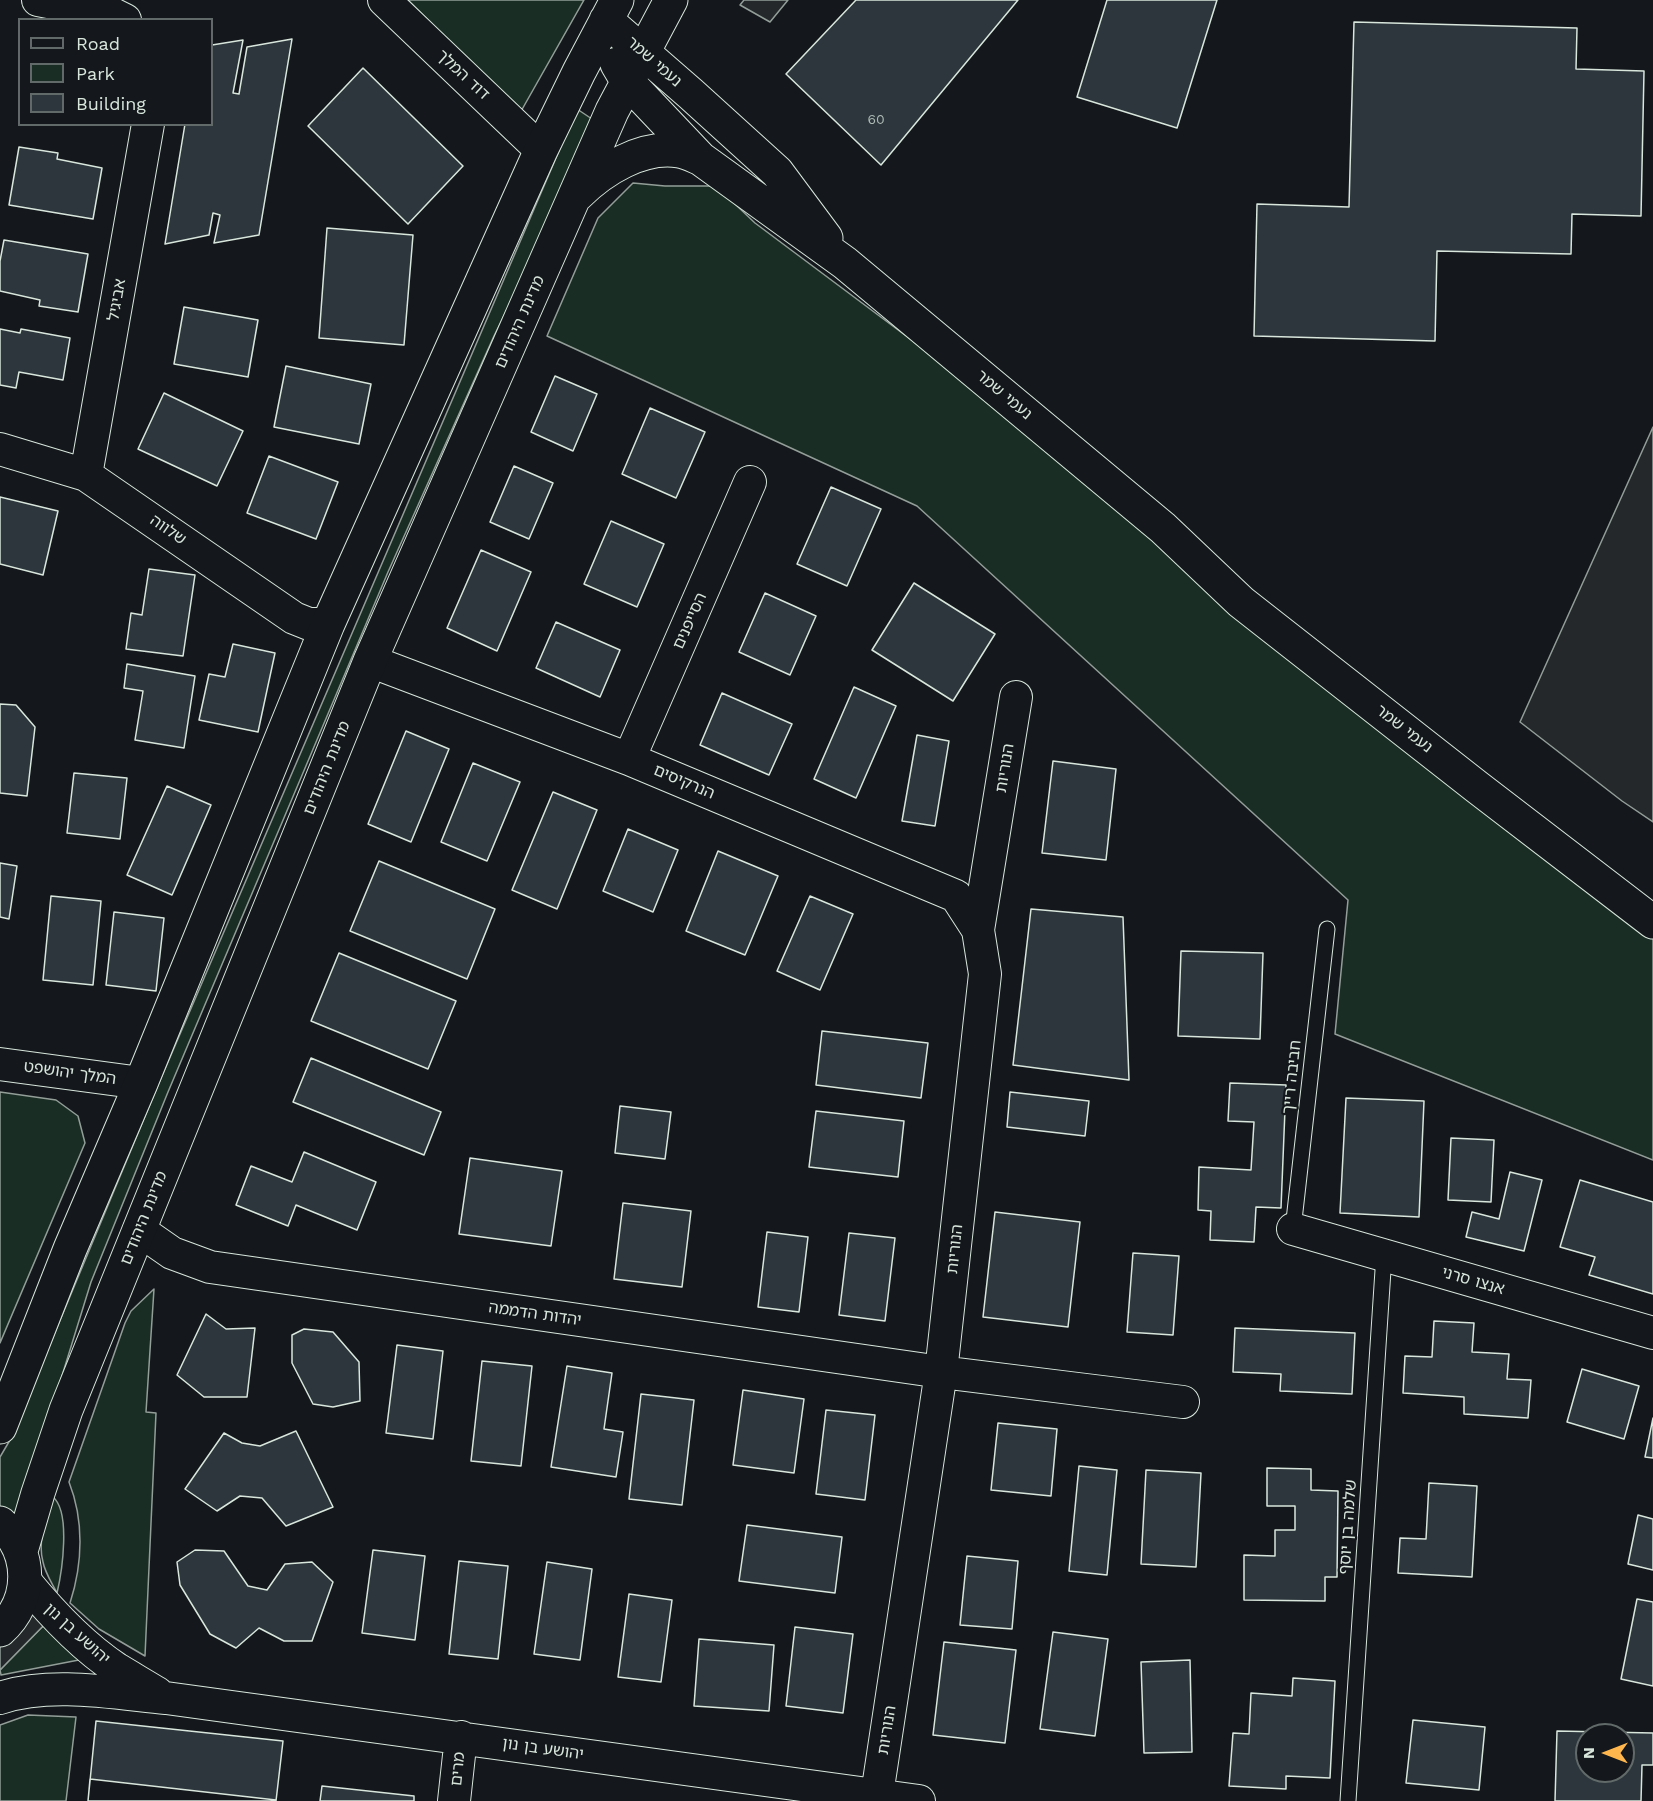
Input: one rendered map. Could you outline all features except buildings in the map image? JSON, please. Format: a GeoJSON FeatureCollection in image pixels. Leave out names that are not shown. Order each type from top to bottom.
{"type":"FeatureCollection","features":[{"type":"Feature","properties":{"kind":"street"},"geometry":{"type":"LineString","coordinates":[[38,0],[121,18]]}},
{"type":"Feature","properties":{"kind":"street","name":"דוד המלך"},"geometry":{"type":"LineString","coordinates":[[384,0],[541,150]]}},
{"type":"Feature","properties":{"kind":"street"},"geometry":{"type":"LineString","coordinates":[[669,5],[674,57],[691,94]]}},
{"type":"Feature","properties":{"kind":"street","name":"מדינת היהודים"},"geometry":{"type":"LineString","coordinates":[[0,1630],[9,1623],[23,1596],[23,1566],[38,1493],[66,1410],[370,661],[627,81],[669,5]]}},
{"type":"Feature","properties":{"kind":"street"},"geometry":{"type":"LineString","coordinates":[[0,1427],[70,1249],[141,1083],[328,624],[541,150],[608,18]]}},
{"type":"Feature","properties":{"kind":"street","name":"נעמי שמר"},"geometry":{"type":"LineString","coordinates":[[608,18],[642,53],[777,172],[844,263]]}},
{"type":"Feature","properties":{"kind":"street","name":"נעמי שמר"},"geometry":{"type":"LineString","coordinates":[[608,18],[627,81],[701,159],[844,263],[1162,528],[1241,602],[1653,922]]}},
{"type":"Feature","properties":{"kind":"street","name":"אביגיל"},"geometry":{"type":"LineString","coordinates":[[87,475],[148,126]]}},
{"type":"Feature","properties":{"kind":"street"},"geometry":{"type":"LineString","coordinates":[[576,196],[599,176],[632,158],[665,151],[680,151],[701,159]]}},
{"type":"Feature","properties":{"kind":"street","name":"שלווה"},"geometry":{"type":"LineString","coordinates":[[0,449],[87,475],[294,618],[309,624],[328,624]]}},
{"type":"Feature","properties":{"kind":"street","name":"הסייפנים"},"geometry":{"type":"LineString","coordinates":[[629,759],[750,482]]}},
{"type":"Feature","properties":{"kind":"street","name":"נעמי שמר"},"geometry":{"type":"LineString","coordinates":[[1162,528],[1254,593],[1653,899]]}},
{"type":"Feature","properties":{"kind":"street","name":"הנרקיסים"},"geometry":{"type":"LineString","coordinates":[[370,661],[629,759],[956,897],[978,930]]}},
{"type":"Feature","properties":{"kind":"street","name":"הנוריות"},"geometry":{"type":"LineString","coordinates":[[876,1799],[941,1372],[985,974],[978,930],[1016,697]]}},
{"type":"Feature","properties":{"kind":"street","name":"המלך יהושפט"},"geometry":{"type":"LineString","coordinates":[[0,1064],[141,1083]]}},
{"type":"Feature","properties":{"kind":"street","name":"אנצו סרני"},"geometry":{"type":"LineString","coordinates":[[1293,1229],[1653,1333]]}},
{"type":"Feature","properties":{"kind":"street","name":"יהדות הדממה"},"geometry":{"type":"LineString","coordinates":[[139,1230],[172,1253],[210,1267],[941,1372],[1183,1402]]}},
{"type":"Feature","properties":{"kind":"street"},"geometry":{"type":"LineString","coordinates":[[0,1523],[8,1530],[23,1566]]}},
{"type":"Feature","properties":{"kind":"street","name":"יהושע בן נון"},"geometry":{"type":"LineString","coordinates":[[23,1566],[48,1609],[115,1668],[166,1698]]}},
{"type":"Feature","properties":{"kind":"street","name":"יהושע בן נון"},"geometry":{"type":"LineString","coordinates":[[0,1698],[32,1691],[78,1689],[166,1698],[461,1737],[876,1799],[919,1801]]}},
{"type":"Feature","properties":{"kind":"street","name":"מרים"},"geometry":{"type":"LineString","coordinates":[[454,1801],[461,1737]]}},
{"type":"Feature","properties":{"kind":"lane","name":"חביבה רייך"},"geometry":{"type":"LineString","coordinates":[[1293,1229],[1327,929]]}},
{"type":"Feature","properties":{"kind":"lane","name":"שלמה בן יוסף"},"geometry":{"type":"LineString","coordinates":[[1348,1801],[1384,1255]]}},
{"type":"Feature","properties":{"kind":"green space"},"geometry":{"type":"Polygon","coordinates":[[[408,0],[584,0],[520,113],[408,0]]]}},
{"type":"Feature","properties":{"kind":"green space"},"geometry":{"type":"Polygon","coordinates":[[[577,109],[592,119],[536,250],[494,336],[388,572],[168,1092],[91,1282],[27,1489],[13,1518],[0,1513],[0,1457],[10,1440],[156,1090],[577,109]]]}},
{"type":"Feature","properties":{"kind":"green space"},"geometry":{"type":"Polygon","coordinates":[[[633,183],[665,186],[716,186],[755,223],[1163,528],[1653,926],[1653,1160],[1335,1034],[1348,900],[917,506],[547,336],[598,218],[633,183]]]}},
{"type":"Feature","properties":{"kind":"green space"},"geometry":{"type":"Polygon","coordinates":[[[0,1092],[56,1100],[78,1116],[85,1143],[0,1343],[0,1092]]]}},
{"type":"Feature","properties":{"kind":"green space"},"geometry":{"type":"Polygon","coordinates":[[[154,1289],[146,1412],[156,1413],[145,1656],[99,1629],[70,1603],[77,1573],[80,1542],[77,1511],[69,1482],[125,1323],[131,1311],[154,1289]]]}},
{"type":"Feature","properties":{"kind":"green space"},"geometry":{"type":"Polygon","coordinates":[[[53,1497],[62,1515],[64,1543],[57,1593],[45,1570],[41,1554],[44,1529],[53,1497]]]}},
{"type":"Feature","properties":{"kind":"green space"},"geometry":{"type":"Polygon","coordinates":[[[48,1621],[84,1659],[1,1675],[0,1670],[48,1621]]]}},
{"type":"Feature","properties":{"kind":"green space"},"geometry":{"type":"Polygon","coordinates":[[[28,1715],[76,1717],[66,1801],[0,1801],[0,1725],[28,1715]]]}},
{"type":"Feature","properties":{"kind":"shaded area"},"geometry":{"type":"Polygon","coordinates":[[[744,0],[788,0],[770,22],[740,5],[744,0]]]}},
{"type":"Feature","properties":{"kind":"shaded area"},"geometry":{"type":"Polygon","coordinates":[[[1653,427],[1653,822],[1622,801],[1520,722],[1653,427]]]}},
{"type":"Feature","properties":{"kind":"shaded area"},"geometry":{"type":"Polygon","coordinates":[[[27,1609],[48,1621],[0,1670],[0,1641],[27,1609]]]}}]}
